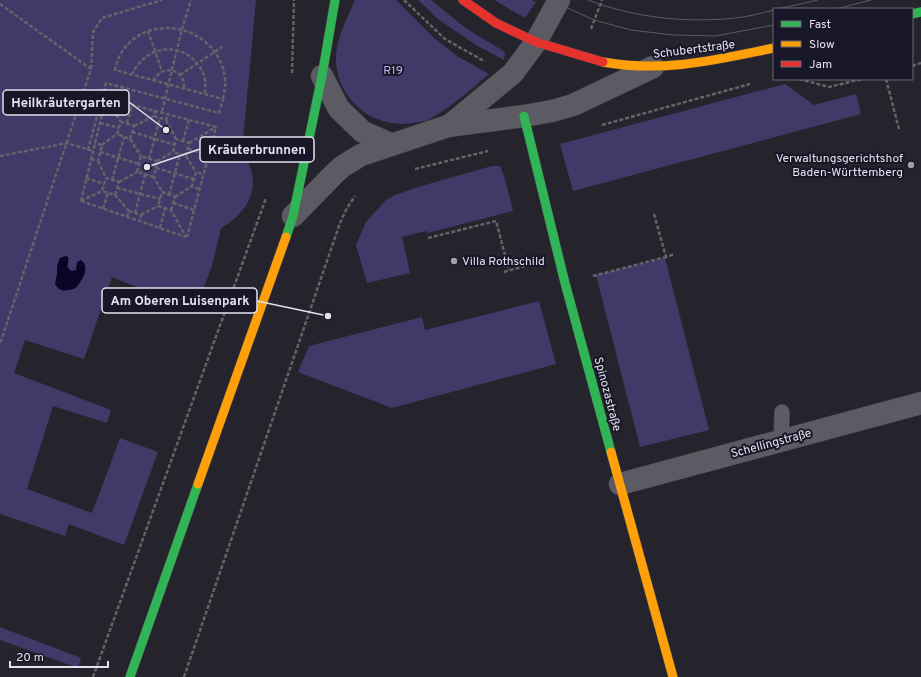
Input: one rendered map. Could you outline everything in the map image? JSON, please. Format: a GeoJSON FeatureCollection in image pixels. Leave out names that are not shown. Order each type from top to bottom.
{"type":"FeatureCollection","features":[{"type":"Feature","properties":{"kind":"street","name":"Schubertstraße"},"geometry":{"type":"LineString","coordinates":[[463,0],[496,23],[536,42],[604,62],[653,67],[708,62],[773,48]]}},
{"type":"Feature","properties":{"kind":"street"},"geometry":{"type":"LineString","coordinates":[[448,126],[513,73],[536,42],[558,0]]}},
{"type":"Feature","properties":{"kind":"street"},"geometry":{"type":"LineString","coordinates":[[130,677],[293,216],[336,2]]}},
{"type":"Feature","properties":{"kind":"street"},"geometry":{"type":"LineString","coordinates":[[293,216],[343,166],[361,155],[448,126],[552,111],[573,104],[653,67]]}},
{"type":"Feature","properties":{"kind":"street"},"geometry":{"type":"LineString","coordinates":[[322,76],[339,109],[363,132],[391,144]]}},
{"type":"Feature","properties":{"kind":"street","name":"Spinozastraße"},"geometry":{"type":"LineString","coordinates":[[524,116],[565,283],[673,677]]}},
{"type":"Feature","properties":{"kind":"street","name":"Schellingstraße"},"geometry":{"type":"LineString","coordinates":[[620,484],[921,403]]}},
{"type":"Feature","properties":{"kind":"lane"},"geometry":{"type":"LineString","coordinates":[[781,441],[782,412]]}},
{"type":"Feature","properties":{"kind":"path"},"geometry":{"type":"LineString","coordinates":[[0,344],[91,69],[93,32],[102,18],[162,0]]}},
{"type":"Feature","properties":{"kind":"path"},"geometry":{"type":"LineString","coordinates":[[162,111],[182,29],[191,0]]}},
{"type":"Feature","properties":{"kind":"path"},"geometry":{"type":"LineString","coordinates":[[292,78],[294,0]]}},
{"type":"Feature","properties":{"kind":"path"},"geometry":{"type":"LineString","coordinates":[[0,4],[91,69]]}},
{"type":"Feature","properties":{"kind":"path"},"geometry":{"type":"LineString","coordinates":[[88,150],[106,83],[219,113],[222,99],[225,79],[220,62],[215,52],[202,38],[182,29],[165,28],[148,31],[126,47],[116,63],[115,70],[222,99]]}},
{"type":"Feature","properties":{"kind":"path"},"geometry":{"type":"LineString","coordinates":[[148,31],[162,71]]}},
{"type":"Feature","properties":{"kind":"path"},"geometry":{"type":"LineString","coordinates":[[180,75],[222,47]]}},
{"type":"Feature","properties":{"kind":"path"},"geometry":{"type":"LineString","coordinates":[[132,75],[140,62],[148,54],[155,51],[168,49],[177,50],[191,57],[198,64],[204,75],[205,95]]}},
{"type":"Feature","properties":{"kind":"path"},"geometry":{"type":"LineString","coordinates":[[153,81],[162,71],[172,70],[180,75],[184,84],[184,89]]}},
{"type":"Feature","properties":{"kind":"path"},"geometry":{"type":"LineString","coordinates":[[803,80],[829,87],[858,80]]}},
{"type":"Feature","properties":{"kind":"path"},"geometry":{"type":"LineString","coordinates":[[886,80],[899,129]]}},
{"type":"Feature","properties":{"kind":"path"},"geometry":{"type":"LineString","coordinates":[[595,126],[752,84]]}},
{"type":"Feature","properties":{"kind":"path"},"geometry":{"type":"LineString","coordinates":[[102,96],[216,126]]}},
{"type":"Feature","properties":{"kind":"path"},"geometry":{"type":"LineString","coordinates":[[106,98],[121,122],[134,126]]}},
{"type":"Feature","properties":{"kind":"path"},"geometry":{"type":"LineString","coordinates":[[81,201],[106,98]]}},
{"type":"Feature","properties":{"kind":"path"},"geometry":{"type":"LineString","coordinates":[[127,123],[132,104]]}},
{"type":"Feature","properties":{"kind":"path"},"geometry":{"type":"LineString","coordinates":[[154,116],[155,110]]}},
{"type":"Feature","properties":{"kind":"path"},"geometry":{"type":"LineString","coordinates":[[166,120],[168,114]]}},
{"type":"Feature","properties":{"kind":"path"},"geometry":{"type":"LineString","coordinates":[[130,139],[134,126],[154,116],[166,120],[176,139],[173,152]]}},
{"type":"Feature","properties":{"kind":"path"},"geometry":{"type":"LineString","coordinates":[[149,158],[160,118]]}},
{"type":"Feature","properties":{"kind":"path"},"geometry":{"type":"LineString","coordinates":[[183,141],[189,119]]}},
{"type":"Feature","properties":{"kind":"path"},"geometry":{"type":"LineString","coordinates":[[102,191],[106,178],[98,160],[100,152],[102,145],[117,134],[121,122]]}},
{"type":"Feature","properties":{"kind":"path"},"geometry":{"type":"LineString","coordinates":[[100,123],[119,128]]}},
{"type":"Feature","properties":{"kind":"path"},"geometry":{"type":"LineString","coordinates":[[186,156],[189,143],[216,126]]}},
{"type":"Feature","properties":{"kind":"path"},"geometry":{"type":"LineString","coordinates":[[186,237],[216,126]]}},
{"type":"Feature","properties":{"kind":"path"},"geometry":{"type":"LineString","coordinates":[[132,132],[174,145]]}},
{"type":"Feature","properties":{"kind":"path"},"geometry":{"type":"LineString","coordinates":[[117,134],[130,139],[141,156],[157,161],[173,152],[180,154],[186,156],[196,172],[203,174]]}},
{"type":"Feature","properties":{"kind":"path"},"geometry":{"type":"LineString","coordinates":[[112,180],[124,137]]}},
{"type":"Feature","properties":{"kind":"path"},"geometry":{"type":"LineString","coordinates":[[176,139],[189,143]]}},
{"type":"Feature","properties":{"kind":"path"},"geometry":{"type":"LineString","coordinates":[[0,156],[67,143],[93,151]]}},
{"type":"Feature","properties":{"kind":"path"},"geometry":{"type":"LineString","coordinates":[[410,170],[530,143]]}},
{"type":"Feature","properties":{"kind":"path"},"geometry":{"type":"LineString","coordinates":[[95,144],[102,145]]}},
{"type":"Feature","properties":{"kind":"path"},"geometry":{"type":"LineString","coordinates":[[188,149],[208,155]]}},
{"type":"Feature","properties":{"kind":"path"},"geometry":{"type":"LineString","coordinates":[[100,152],[139,164]]}},
{"type":"Feature","properties":{"kind":"path"},"geometry":{"type":"LineString","coordinates":[[169,195],[180,154]]}},
{"type":"Feature","properties":{"kind":"path"},"geometry":{"type":"LineString","coordinates":[[115,195],[119,182],[137,172],[141,156]]}},
{"type":"Feature","properties":{"kind":"path"},"geometry":{"type":"LineString","coordinates":[[91,159],[98,160]]}},
{"type":"Feature","properties":{"kind":"path"},"geometry":{"type":"LineString","coordinates":[[157,161],[154,177],[162,192],[175,197]]}},
{"type":"Feature","properties":{"kind":"path"},"geometry":{"type":"LineString","coordinates":[[156,168],[194,179]]}},
{"type":"Feature","properties":{"kind":"path"},"geometry":{"type":"LineString","coordinates":[[137,172],[154,177]]}},
{"type":"Feature","properties":{"kind":"path"},"geometry":{"type":"LineString","coordinates":[[171,210],[175,197],[192,186],[196,172]]}},
{"type":"Feature","properties":{"kind":"path"},"geometry":{"type":"LineString","coordinates":[[135,213],[145,175]]}},
{"type":"Feature","properties":{"kind":"path"},"geometry":{"type":"LineString","coordinates":[[86,178],[104,184]]}},
{"type":"Feature","properties":{"kind":"path"},"geometry":{"type":"LineString","coordinates":[[106,178],[119,182]]}},
{"type":"Feature","properties":{"kind":"path"},"geometry":{"type":"LineString","coordinates":[[192,186],[199,189]]}},
{"type":"Feature","properties":{"kind":"path"},"geometry":{"type":"LineString","coordinates":[[117,188],[160,199]]}},
{"type":"Feature","properties":{"kind":"path"},"geometry":{"type":"LineString","coordinates":[[184,677],[340,223],[347,208],[359,190]]}},
{"type":"Feature","properties":{"kind":"path"},"geometry":{"type":"LineString","coordinates":[[81,201],[102,191],[115,195],[129,211],[141,215],[158,206],[171,210],[186,237]]}},
{"type":"Feature","properties":{"kind":"path"},"geometry":{"type":"LineString","coordinates":[[158,206],[162,192]]}},
{"type":"Feature","properties":{"kind":"path"},"geometry":{"type":"LineString","coordinates":[[103,209],[108,193]]}},
{"type":"Feature","properties":{"kind":"path"},"geometry":{"type":"LineString","coordinates":[[92,677],[266,196]]}},
{"type":"Feature","properties":{"kind":"path"},"geometry":{"type":"LineString","coordinates":[[81,201],[186,237]]}},
{"type":"Feature","properties":{"kind":"path"},"geometry":{"type":"LineString","coordinates":[[173,204],[194,210]]}},
{"type":"Feature","properties":{"kind":"path"},"geometry":{"type":"LineString","coordinates":[[160,228],[165,208]]}},
{"type":"Feature","properties":{"kind":"path"},"geometry":{"type":"LineString","coordinates":[[127,217],[129,211]]}},
{"type":"Feature","properties":{"kind":"path"},"geometry":{"type":"LineString","coordinates":[[654,214],[666,256]]}},
{"type":"Feature","properties":{"kind":"path"},"geometry":{"type":"LineString","coordinates":[[140,221],[141,215]]}},
{"type":"Feature","properties":{"kind":"path"},"geometry":{"type":"LineString","coordinates":[[428,238],[496,221],[509,270]]}},
{"type":"Feature","properties":{"kind":"path"},"geometry":{"type":"LineString","coordinates":[[565,283],[675,254]]}},
{"type":"Feature","properties":{"kind":"path"},"geometry":{"type":"LineString","coordinates":[[504,272],[528,265]]}},
{"type":"Feature","properties":{"kind":"green space"},"geometry":{"type":"Polygon","coordinates":[[[0,0],[256,0],[242,151],[251,171],[253,183],[252,191],[246,206],[235,218],[221,228],[212,266],[195,310],[112,277],[84,359],[25,340],[14,373],[111,410],[107,423],[53,406],[27,489],[92,513],[120,438],[158,452],[124,545],[69,524],[65,536],[0,514],[0,0]]]}},
{"type":"Feature","properties":{"kind":"green space","name":"R19"},"geometry":{"type":"Polygon","coordinates":[[[355,0],[396,0],[434,38],[457,56],[489,74],[467,93],[425,121],[398,124],[383,121],[370,116],[358,107],[349,97],[341,84],[337,70],[336,55],[338,41],[355,0]]]}},
{"type":"Feature","properties":{"kind":"green space"},"geometry":{"type":"Polygon","coordinates":[[[418,0],[431,0],[467,29],[505,52],[504,60],[476,45],[438,19],[418,0]]]}},
{"type":"Feature","properties":{"kind":"green space"},"geometry":{"type":"Polygon","coordinates":[[[494,0],[532,0],[536,2],[525,18],[494,0]]]}},
{"type":"Feature","properties":{"kind":"green space"},"geometry":{"type":"Polygon","coordinates":[[[785,84],[814,105],[856,94],[861,114],[573,191],[560,144],[785,84]]]}},
{"type":"Feature","properties":{"kind":"green space"},"geometry":{"type":"Polygon","coordinates":[[[492,166],[500,166],[513,211],[427,233],[426,231],[402,237],[410,273],[367,283],[356,245],[366,222],[386,200],[395,195],[418,187],[492,166]]]}},
{"type":"Feature","properties":{"kind":"green space"},"geometry":{"type":"Polygon","coordinates":[[[665,258],[709,430],[640,447],[596,275],[665,258]]]}},
{"type":"Feature","properties":{"kind":"green space"},"geometry":{"type":"Polygon","coordinates":[[[539,301],[556,364],[392,408],[298,372],[309,346],[422,317],[425,330],[539,301]]]}},
{"type":"Feature","properties":{"kind":"green space"},"geometry":{"type":"Polygon","coordinates":[[[0,627],[81,658],[78,668],[0,640],[0,627]]]}},
{"type":"Feature","properties":{"kind":"shaded area"},"geometry":{"type":"Polygon","coordinates":[[[65,256],[68,257],[68,268],[72,271],[76,270],[77,262],[81,260],[85,267],[83,278],[76,288],[70,290],[61,290],[55,284],[57,266],[60,258],[65,256]]]}},
{"type":"Feature","properties":{"kind":"tram line"},"geometry":{"type":"LineString","coordinates":[[550,0],[594,20],[631,30],[673,35],[715,36],[773,25]]}},
{"type":"Feature","properties":{"kind":"tram line"},"geometry":{"type":"LineString","coordinates":[[588,0],[642,15],[679,19],[698,20],[735,18],[773,10]]}},
{"type":"Feature","properties":{"kind":"tram line"},"geometry":{"type":"LineString","coordinates":[[782,8],[818,0]]}},
{"type":"Feature","properties":{"kind":"tram line"},"geometry":{"type":"LineString","coordinates":[[840,8],[871,0]]}},
{"type":"Feature","properties":{"kind":"traffic: fast"},"geometry":{"type":"LineString","coordinates":[[286,237],[293,216],[322,76],[335,0]]}},
{"type":"Feature","properties":{"kind":"traffic: fast"},"geometry":{"type":"LineString","coordinates":[[913,14],[921,12]]}},
{"type":"Feature","properties":{"kind":"traffic: fast"},"geometry":{"type":"LineString","coordinates":[[524,116],[565,283],[611,452]]}},
{"type":"Feature","properties":{"kind":"traffic: fast"},"geometry":{"type":"LineString","coordinates":[[130,677],[198,484]]}},
{"type":"Feature","properties":{"kind":"traffic: slow"},"geometry":{"type":"LineString","coordinates":[[603,62],[625,65],[668,66],[710,61],[773,48]]}},
{"type":"Feature","properties":{"kind":"traffic: slow"},"geometry":{"type":"LineString","coordinates":[[198,484],[286,237]]}},
{"type":"Feature","properties":{"kind":"traffic: slow"},"geometry":{"type":"LineString","coordinates":[[611,452],[673,677]]}},
{"type":"Feature","properties":{"kind":"traffic: jam"},"geometry":{"type":"LineString","coordinates":[[463,0],[496,23],[536,42],[603,62]]}},
{"type":"Feature","properties":{"kind":"place","name":"Heilkräutergarten"},"geometry":{"type":"Point","coordinates":[166,130]}},
{"type":"Feature","properties":{"kind":"place","name":"Verwaltungsgerichtshof Baden-Württemberg"},"geometry":{"type":"Point","coordinates":[911,165]}},
{"type":"Feature","properties":{"kind":"place","name":"Kräuterbrunnen"},"geometry":{"type":"Point","coordinates":[147,167]}},
{"type":"Feature","properties":{"kind":"place","name":"Villa Rothschild"},"geometry":{"type":"Point","coordinates":[454,261]}},
{"type":"Feature","properties":{"kind":"place","name":"Am Oberen Luisenpark"},"geometry":{"type":"Point","coordinates":[328,316]}}]}
